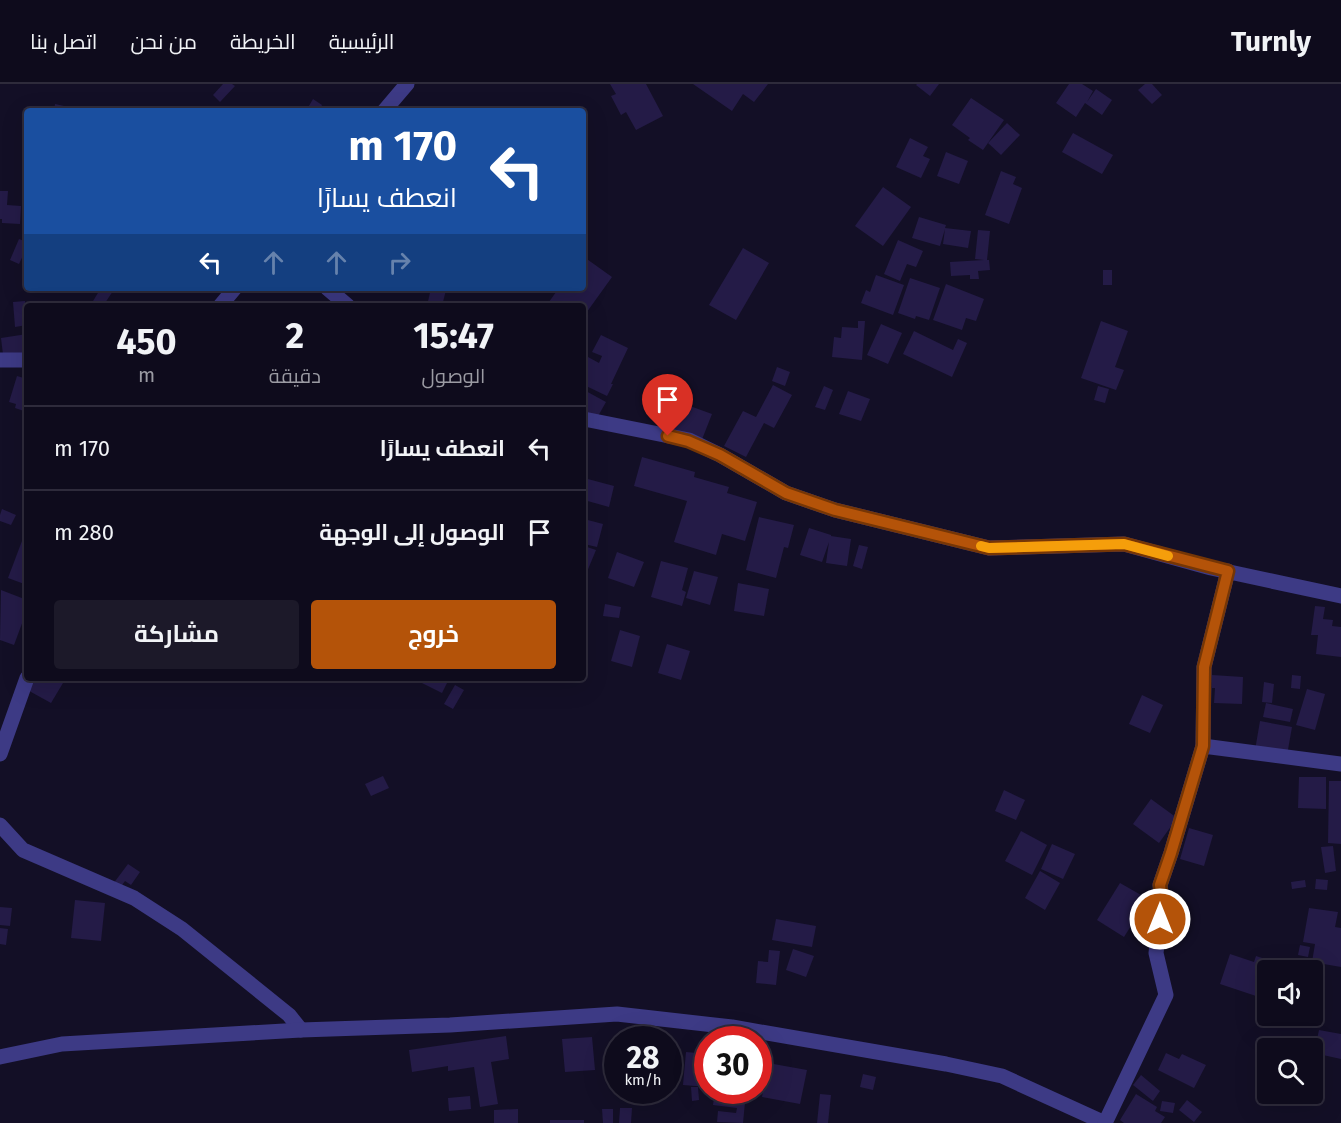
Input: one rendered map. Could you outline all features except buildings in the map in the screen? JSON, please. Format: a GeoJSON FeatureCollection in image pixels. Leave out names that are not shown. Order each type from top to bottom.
{"type":"FeatureCollection","features":[{"type":"Feature","properties":{"kind":"street"},"geometry":{"type":"LineString","coordinates":[[387,108],[407,84]]}},
{"type":"Feature","properties":{"kind":"street"},"geometry":{"type":"LineString","coordinates":[[222,303],[232,291]]}},
{"type":"Feature","properties":{"kind":"street"},"geometry":{"type":"LineString","coordinates":[[330,291],[344,303]]}},
{"type":"Feature","properties":{"kind":"street"},"geometry":{"type":"LineString","coordinates":[[0,360],[24,360]]}},
{"type":"Feature","properties":{"kind":"street"},"geometry":{"type":"LineString","coordinates":[[586,419],[688,441],[720,455],[786,493],[835,510],[989,548],[1124,544],[1228,571],[1341,596]]}},
{"type":"Feature","properties":{"kind":"street"},"geometry":{"type":"LineString","coordinates":[[0,1057],[62,1044],[302,1030],[450,1025],[617,1014],[732,1027],[946,1064],[1002,1076],[1105,1123],[1166,995],[1156,953],[1162,902],[1160,885],[1203,746],[1204,667],[1228,571]]}},
{"type":"Feature","properties":{"kind":"street"},"geometry":{"type":"LineString","coordinates":[[2,744],[26,681]]}},
{"type":"Feature","properties":{"kind":"street"},"geometry":{"type":"LineString","coordinates":[[1203,746],[1341,764]]}},
{"type":"Feature","properties":{"kind":"street"},"geometry":{"type":"LineString","coordinates":[[0,825],[23,850],[134,898],[182,929],[290,1015],[302,1030]]}},
{"type":"Feature","properties":{"kind":"slow traffic"},"geometry":{"type":"LineString","coordinates":[[981,546],[989,548],[1124,544],[1168,556]]}},
{"type":"Feature","properties":{"kind":"route"},"geometry":{"type":"LineString","coordinates":[[668,436],[688,441],[720,455],[786,493],[835,510],[989,548],[1124,544],[1228,571],[1204,667],[1203,746],[1160,885],[1162,902],[1160,919]]}}]}
